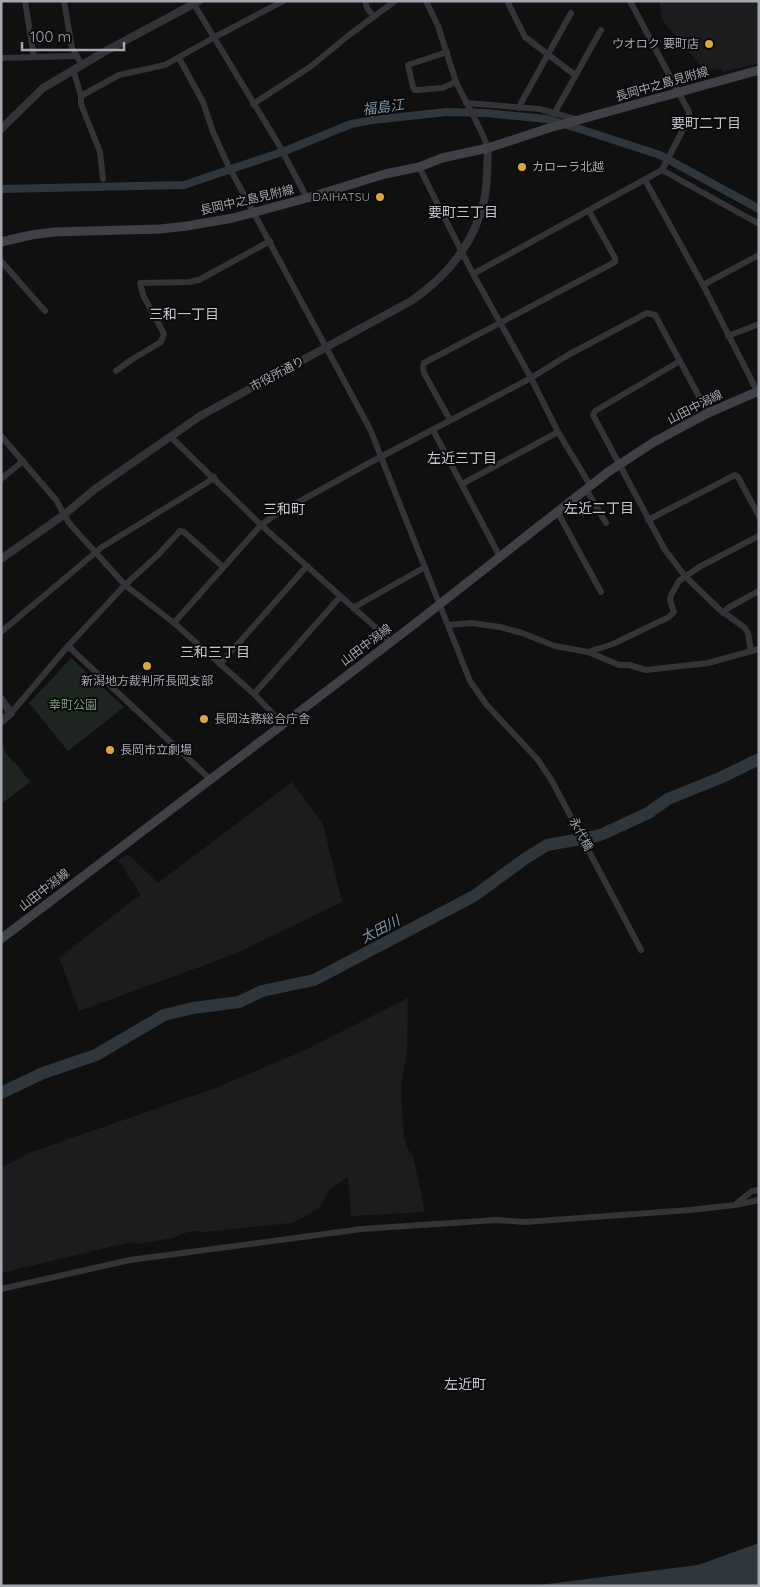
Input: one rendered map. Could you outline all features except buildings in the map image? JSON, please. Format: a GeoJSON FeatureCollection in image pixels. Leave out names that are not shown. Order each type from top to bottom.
{"type":"FeatureCollection","features":[{"type":"Feature","properties":{"kind":"main road","name":"長岡中之島見附線"},"geometry":{"type":"LineString","coordinates":[[1,242],[54,232],[187,226],[253,213],[385,174],[419,167],[442,158],[488,148],[549,128],[759,70]]}},
{"type":"Feature","properties":{"kind":"main road","name":"山田中潟線"},"geometry":{"type":"LineString","coordinates":[[1,939],[390,643],[619,464],[654,442],[708,413],[758,393]]}},
{"type":"Feature","properties":{"kind":"street"},"geometry":{"type":"LineString","coordinates":[[25,1],[34,57]]}},
{"type":"Feature","properties":{"kind":"street"},"geometry":{"type":"LineString","coordinates":[[64,1],[72,48],[82,65]]}},
{"type":"Feature","properties":{"kind":"street"},"geometry":{"type":"LineString","coordinates":[[81,96],[119,75],[165,65],[180,58],[213,38],[283,1]]}},
{"type":"Feature","properties":{"kind":"street"},"geometry":{"type":"LineString","coordinates":[[365,1],[367,8],[374,17]]}},
{"type":"Feature","properties":{"kind":"street"},"geometry":{"type":"LineString","coordinates":[[253,104],[310,67],[395,1]]}},
{"type":"Feature","properties":{"kind":"street"},"geometry":{"type":"LineString","coordinates":[[426,1],[438,26],[456,82],[488,148]]}},
{"type":"Feature","properties":{"kind":"street"},"geometry":{"type":"LineString","coordinates":[[507,1],[523,35],[575,75]]}},
{"type":"Feature","properties":{"kind":"street"},"geometry":{"type":"LineString","coordinates":[[1,129],[43,88],[73,69],[195,2],[213,38],[287,158],[307,198]]}},
{"type":"Feature","properties":{"kind":"street"},"geometry":{"type":"LineString","coordinates":[[473,274],[589,211],[663,167],[689,118],[689,112],[632,2]]}},
{"type":"Feature","properties":{"kind":"street"},"geometry":{"type":"LineString","coordinates":[[520,108],[547,54],[571,13]]}},
{"type":"Feature","properties":{"kind":"street"},"geometry":{"type":"LineString","coordinates":[[554,114],[601,30]]}},
{"type":"Feature","properties":{"kind":"street"},"geometry":{"type":"LineString","coordinates":[[447,52],[408,65],[413,87],[415,90],[442,88],[456,82]]}},
{"type":"Feature","properties":{"kind":"street"},"geometry":{"type":"LineString","coordinates":[[1,58],[77,56]]}},
{"type":"Feature","properties":{"kind":"street","name":"永代橋"},"geometry":{"type":"LineString","coordinates":[[180,58],[203,102],[213,132],[253,213],[270,241],[370,429],[470,681],[479,695],[538,760],[561,796],[641,950]]}},
{"type":"Feature","properties":{"kind":"street"},"geometry":{"type":"LineString","coordinates":[[73,69],[81,96],[81,104],[100,152],[103,179]]}},
{"type":"Feature","properties":{"kind":"street"},"geometry":{"type":"LineString","coordinates":[[467,106],[540,109],[576,121]]}},
{"type":"Feature","properties":{"kind":"street","name":"市役所通り"},"geometry":{"type":"LineString","coordinates":[[1,559],[200,416],[326,348],[424,292],[447,270],[462,252],[476,225],[484,202],[488,148]]}},
{"type":"Feature","properties":{"kind":"street"},"geometry":{"type":"LineString","coordinates":[[419,167],[473,274],[531,378],[606,523]]}},
{"type":"Feature","properties":{"kind":"street"},"geometry":{"type":"LineString","coordinates":[[663,167],[759,224]]}},
{"type":"Feature","properties":{"kind":"street"},"geometry":{"type":"LineString","coordinates":[[644,180],[703,285],[758,393]]}},
{"type":"Feature","properties":{"kind":"street"},"geometry":{"type":"LineString","coordinates":[[450,420],[424,373],[424,363],[615,262],[615,258],[589,211]]}},
{"type":"Feature","properties":{"kind":"street"},"geometry":{"type":"LineString","coordinates":[[116,371],[161,342],[164,334],[143,295],[140,284],[199,280],[270,241]]}},
{"type":"Feature","properties":{"kind":"street"},"geometry":{"type":"LineString","coordinates":[[703,285],[759,255]]}},
{"type":"Feature","properties":{"kind":"street"},"geometry":{"type":"LineString","coordinates":[[1,261],[45,311]]}},
{"type":"Feature","properties":{"kind":"street"},"geometry":{"type":"LineString","coordinates":[[174,623],[261,525],[275,515],[531,378],[568,355],[647,313],[654,315],[708,413]]}},
{"type":"Feature","properties":{"kind":"street"},"geometry":{"type":"LineString","coordinates":[[728,336],[746,327],[759,324]]}},
{"type":"Feature","properties":{"kind":"street"},"geometry":{"type":"LineString","coordinates":[[680,361],[595,411],[593,415],[665,550],[685,576],[724,613],[745,628],[748,633],[751,650]]}},
{"type":"Feature","properties":{"kind":"street"},"geometry":{"type":"LineString","coordinates":[[433,430],[500,557]]}},
{"type":"Feature","properties":{"kind":"street"},"geometry":{"type":"LineString","coordinates":[[462,484],[558,432]]}},
{"type":"Feature","properties":{"kind":"street"},"geometry":{"type":"LineString","coordinates":[[1,436],[56,500],[69,523],[125,585],[174,623],[254,694],[283,724]]}},
{"type":"Feature","properties":{"kind":"street"},"geometry":{"type":"LineString","coordinates":[[171,437],[261,525],[390,643]]}},
{"type":"Feature","properties":{"kind":"street"},"geometry":{"type":"LineString","coordinates":[[1,479],[23,461]]}},
{"type":"Feature","properties":{"kind":"street"},"geometry":{"type":"LineString","coordinates":[[648,520],[734,475],[738,477],[759,516]]}},
{"type":"Feature","properties":{"kind":"street"},"geometry":{"type":"LineString","coordinates":[[1,632],[96,552],[214,478]]}},
{"type":"Feature","properties":{"kind":"street"},"geometry":{"type":"LineString","coordinates":[[557,511],[601,592]]}},
{"type":"Feature","properties":{"kind":"street"},"geometry":{"type":"LineString","coordinates":[[2,721],[125,585],[158,555],[180,531],[184,532],[223,567]]}},
{"type":"Feature","properties":{"kind":"street"},"geometry":{"type":"LineString","coordinates":[[588,652],[613,644],[669,617],[674,612],[670,600],[671,595],[679,581],[759,536]]}},
{"type":"Feature","properties":{"kind":"street"},"geometry":{"type":"LineString","coordinates":[[220,664],[306,566]]}},
{"type":"Feature","properties":{"kind":"street"},"geometry":{"type":"LineString","coordinates":[[353,608],[425,567]]}},
{"type":"Feature","properties":{"kind":"street"},"geometry":{"type":"LineString","coordinates":[[724,613],[728,608],[759,591]]}},
{"type":"Feature","properties":{"kind":"street"},"geometry":{"type":"LineString","coordinates":[[254,694],[340,596]]}},
{"type":"Feature","properties":{"kind":"street"},"geometry":{"type":"LineString","coordinates":[[448,625],[472,623],[500,627],[522,633],[555,646],[588,652],[619,665],[646,670],[708,663],[759,649]]}},
{"type":"Feature","properties":{"kind":"street"},"geometry":{"type":"LineString","coordinates":[[68,646],[210,779]]}},
{"type":"Feature","properties":{"kind":"street"},"geometry":{"type":"LineString","coordinates":[[1,699],[11,713]]}},
{"type":"Feature","properties":{"kind":"street"},"geometry":{"type":"LineString","coordinates":[[734,1205],[752,1191],[759,1190]]}},
{"type":"Feature","properties":{"kind":"street"},"geometry":{"type":"LineString","coordinates":[[1,1288],[130,1260],[362,1230],[496,1220],[533,1221],[690,1210],[759,1200]]}},
{"type":"Feature","properties":{"kind":"shaded area"},"geometry":{"type":"Polygon","coordinates":[[[659,1],[759,1],[759,63],[722,72],[721,68],[705,71],[662,20],[659,1]]]}},
{"type":"Feature","properties":{"kind":"shaded area"},"geometry":{"type":"Polygon","coordinates":[[[292,782],[323,824],[342,902],[235,954],[79,1011],[59,958],[141,895],[118,860],[128,854],[158,883],[292,782]]]}},
{"type":"Feature","properties":{"kind":"shaded area"},"geometry":{"type":"Polygon","coordinates":[[[408,998],[407,1050],[401,1089],[404,1137],[407,1148],[413,1156],[425,1212],[351,1216],[348,1177],[330,1189],[319,1208],[291,1223],[204,1232],[194,1231],[173,1238],[137,1244],[131,1242],[1,1273],[1,1168],[31,1152],[213,1089],[301,1052],[408,998]]]}},
{"type":"Feature","properties":{"kind":"shaded area"},"geometry":{"type":"Polygon","coordinates":[[[759,1543],[759,1586],[531,1586],[698,1565],[759,1543]]]}},
{"type":"Feature","properties":{"kind":"green space","name":"幸町公園"},"geometry":{"type":"Polygon","coordinates":[[[71,658],[124,707],[68,751],[29,703],[71,658]]]}},
{"type":"Feature","properties":{"kind":"green space"},"geometry":{"type":"Polygon","coordinates":[[[1,743],[5,748],[4,750],[30,782],[1,804],[1,743]]]}},
{"type":"Feature","properties":{"kind":"waterway","name":"福島江"},"geometry":{"type":"LineString","coordinates":[[1,189],[184,185],[285,151],[351,124],[447,112],[485,113],[547,119],[660,155],[759,209]]}},
{"type":"Feature","properties":{"kind":"waterway","name":"太田川"},"geometry":{"type":"LineString","coordinates":[[1,1093],[43,1073],[96,1055],[164,1015],[193,1008],[239,1002],[262,991],[314,980],[474,896],[547,845],[605,833],[648,813],[668,799],[722,777],[759,759]]}},
{"type":"Feature","properties":{"kind":"place","name":"ウオロク 要町店"},"geometry":{"type":"Point","coordinates":[709,44]}},
{"type":"Feature","properties":{"kind":"place","name":"カローラ北越"},"geometry":{"type":"Point","coordinates":[522,167]}},
{"type":"Feature","properties":{"kind":"place","name":"DAIHATSU"},"geometry":{"type":"Point","coordinates":[380,197]}},
{"type":"Feature","properties":{"kind":"place","name":"新潟地方裁判所長岡支部"},"geometry":{"type":"Point","coordinates":[147,666]}},
{"type":"Feature","properties":{"kind":"place","name":"長岡法務総合庁舎"},"geometry":{"type":"Point","coordinates":[204,719]}},
{"type":"Feature","properties":{"kind":"place","name":"長岡市立劇場"},"geometry":{"type":"Point","coordinates":[110,750]}},
{"type":"Feature","properties":{"kind":"district","name":"要町二丁目"},"geometry":{"type":"Point","coordinates":[706,123]}},
{"type":"Feature","properties":{"kind":"district","name":"要町三丁目"},"geometry":{"type":"Point","coordinates":[463,212]}},
{"type":"Feature","properties":{"kind":"district","name":"三和一丁目"},"geometry":{"type":"Point","coordinates":[184,314]}},
{"type":"Feature","properties":{"kind":"district","name":"左近三丁目"},"geometry":{"type":"Point","coordinates":[462,458]}},
{"type":"Feature","properties":{"kind":"district","name":"左近二丁目"},"geometry":{"type":"Point","coordinates":[599,508]}},
{"type":"Feature","properties":{"kind":"district","name":"三和町"},"geometry":{"type":"Point","coordinates":[284,509]}},
{"type":"Feature","properties":{"kind":"district","name":"三和三丁目"},"geometry":{"type":"Point","coordinates":[215,652]}},
{"type":"Feature","properties":{"kind":"district","name":"左近町"},"geometry":{"type":"Point","coordinates":[465,1384]}}]}
